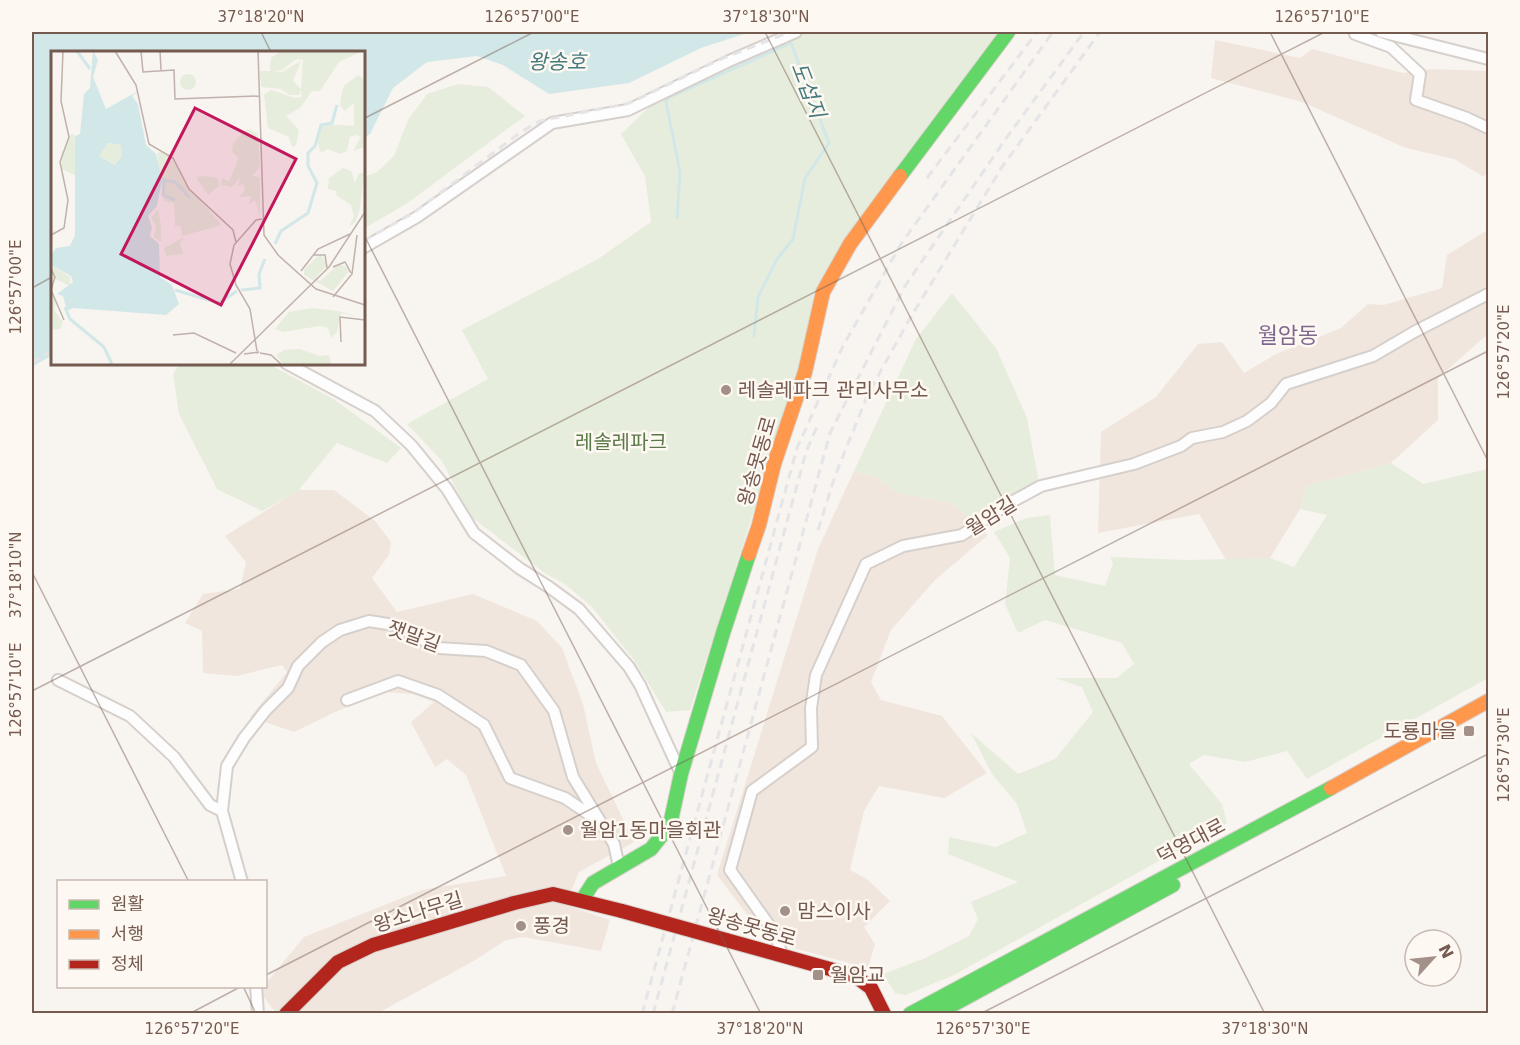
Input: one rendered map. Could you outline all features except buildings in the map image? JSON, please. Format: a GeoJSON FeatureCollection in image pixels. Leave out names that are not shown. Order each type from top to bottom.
{"type":"FeatureCollection","features":[{"type":"Feature","properties":{"kind":"street"},"geometry":{"type":"LineString","coordinates":[[364,247],[417,217],[552,123],[628,110],[729,61],[796,32]]}},
{"type":"Feature","properties":{"kind":"street","name":"왕송못동로"},"geometry":{"type":"LineString","coordinates":[[884,1014],[871,988],[855,976],[582,900],[592,882],[651,849],[670,825],[681,774],[723,633],[759,525],[774,464],[805,372],[823,292],[850,244],[1008,32]]}},
{"type":"Feature","properties":{"kind":"street"},"geometry":{"type":"LineString","coordinates":[[1381,32],[1488,58]]}},
{"type":"Feature","properties":{"kind":"street"},"geometry":{"type":"LineString","coordinates":[[1355,33],[1391,47],[1420,74],[1416,100],[1488,128]]}},
{"type":"Feature","properties":{"kind":"street","name":"월암길"},"geometry":{"type":"LineString","coordinates":[[782,956],[776,934],[730,870],[752,792],[812,747],[811,708],[816,675],[866,564],[903,546],[962,535],[1006,505],[1041,486],[1134,464],[1181,446],[1192,438],[1223,432],[1247,421],[1271,403],[1286,384],[1374,356],[1414,332],[1488,294]]}},
{"type":"Feature","properties":{"kind":"street"},"geometry":{"type":"LineString","coordinates":[[288,364],[375,411],[411,446],[447,489],[474,533],[519,568],[579,609],[629,667],[640,685],[681,774]]}},
{"type":"Feature","properties":{"kind":"street","name":"잿말길"},"geometry":{"type":"LineString","coordinates":[[242,880],[222,811],[227,766],[244,738],[266,710],[288,688],[298,666],[322,642],[340,630],[369,621],[394,625],[439,648],[486,651],[521,665],[554,711],[573,777],[614,844],[619,867]]}},
{"type":"Feature","properties":{"kind":"street"},"geometry":{"type":"LineString","coordinates":[[58,680],[130,716],[174,757],[210,805],[222,811]]}},
{"type":"Feature","properties":{"kind":"street"},"geometry":{"type":"LineString","coordinates":[[347,700],[398,681],[438,695],[484,725],[510,778],[565,798],[601,823]]}},
{"type":"Feature","properties":{"kind":"street","name":"덕영대로"},"geometry":{"type":"LineString","coordinates":[[910,1014],[1309,800],[1488,701]]}},
{"type":"Feature","properties":{"kind":"street","name":"덕영대로"},"geometry":{"type":"LineString","coordinates":[[936,1014],[1488,711]]}},
{"type":"Feature","properties":{"kind":"street","name":"왕소나무길"},"geometry":{"type":"LineString","coordinates":[[286,1014],[338,962],[373,945],[553,894],[582,900]]}},
{"type":"Feature","properties":{"kind":"street"},"geometry":{"type":"LineString","coordinates":[[256,988],[258,1014]]}},
{"type":"Feature","properties":{"kind":"shaded area"},"geometry":{"type":"Polygon","coordinates":[[[1215,40],[1300,58],[1312,49],[1403,73],[1431,69],[1488,71],[1488,171],[1484,177],[1454,159],[1406,148],[1302,102],[1211,78],[1215,40]]]}},
{"type":"Feature","properties":{"kind":"shaded area"},"geometry":{"type":"Polygon","coordinates":[[[1486,231],[1488,232],[1488,334],[1438,378],[1438,420],[1391,463],[1307,486],[1300,509],[1270,558],[1226,560],[1199,514],[1098,533],[1101,432],[1156,397],[1198,344],[1222,342],[1244,373],[1276,354],[1341,328],[1368,304],[1384,305],[1442,288],[1447,255],[1486,231]]]}},
{"type":"Feature","properties":{"kind":"shaded area"},"geometry":{"type":"Polygon","coordinates":[[[854,471],[876,477],[898,493],[952,503],[988,535],[935,580],[891,630],[871,682],[881,700],[942,716],[987,773],[944,798],[879,786],[864,811],[850,870],[867,879],[890,901],[864,927],[875,944],[868,968],[767,941],[717,875],[818,549],[854,471]]]}},
{"type":"Feature","properties":{"kind":"shaded area"},"geometry":{"type":"Polygon","coordinates":[[[299,490],[334,490],[375,521],[391,542],[389,555],[372,578],[397,612],[473,594],[537,621],[562,648],[583,704],[596,763],[634,842],[579,872],[565,905],[610,920],[601,951],[523,937],[506,940],[472,962],[378,1013],[276,1013],[259,991],[261,988],[267,988],[267,982],[304,937],[422,890],[506,876],[466,775],[447,759],[435,767],[411,722],[434,702],[412,694],[385,692],[335,712],[294,732],[250,717],[287,672],[282,665],[237,676],[203,673],[202,631],[185,623],[203,594],[240,589],[246,562],[225,536],[299,490]]]}},
{"type":"Feature","properties":{"kind":"green space","name":"레솔레파크"},"geometry":{"type":"Polygon","coordinates":[[[805,32],[1003,32],[844,243],[815,291],[798,373],[690,710],[666,712],[634,660],[592,607],[565,584],[546,574],[470,516],[442,461],[407,424],[488,379],[462,330],[598,259],[651,222],[645,176],[621,134],[647,109],[673,91],[805,32]]]}},
{"type":"Feature","properties":{"kind":"green space"},"geometry":{"type":"Polygon","coordinates":[[[458,84],[488,87],[525,116],[406,204],[364,228],[364,177],[377,172],[394,156],[408,120],[427,94],[458,84]]]}},
{"type":"Feature","properties":{"kind":"green space"},"geometry":{"type":"Polygon","coordinates":[[[952,293],[996,348],[1027,418],[1039,483],[1009,497],[973,522],[952,503],[898,493],[876,477],[854,471],[916,339],[952,293]]]}},
{"type":"Feature","properties":{"kind":"green space"},"geometry":{"type":"Polygon","coordinates":[[[179,364],[269,364],[335,400],[401,448],[387,463],[337,443],[297,492],[262,511],[217,489],[179,414],[173,374],[179,364]]]}},
{"type":"Feature","properties":{"kind":"green space"},"geometry":{"type":"Polygon","coordinates":[[[1391,463],[1423,484],[1488,469],[1488,678],[1307,779],[1287,751],[1245,762],[1204,755],[1189,764],[1222,804],[1227,823],[954,975],[906,995],[895,993],[883,974],[923,959],[969,936],[978,919],[971,902],[1018,882],[948,854],[949,837],[996,847],[1027,833],[1017,804],[992,774],[971,733],[1018,774],[1055,759],[1093,712],[1082,687],[1055,678],[1117,678],[1134,664],[1122,643],[1045,620],[1018,633],[1005,604],[1010,558],[994,532],[1026,518],[1050,515],[1055,575],[1105,586],[1113,563],[1110,557],[1187,560],[1270,558],[1294,567],[1327,515],[1300,509],[1307,486],[1391,463]]]}},
{"type":"Feature","properties":{"kind":"water","name":"왕송호"},"geometry":{"type":"Polygon","coordinates":[[[32,32],[750,32],[701,48],[629,83],[549,94],[503,65],[477,56],[427,62],[393,88],[370,134],[364,138],[364,51],[51,51],[51,356],[32,367],[32,32]]]}},
{"type":"Feature","properties":{"kind":"waterway","name":"도섭지"},"geometry":{"type":"LineString","coordinates":[[677,218],[680,172],[666,102],[668,98],[791,43],[829,143],[805,178],[793,239],[777,259],[758,297],[754,336]]}},
{"type":"Feature","properties":{"kind":"railway"},"geometry":{"type":"LineString","coordinates":[[364,240],[412,214],[521,132],[540,121],[630,103],[719,60],[790,32]]}},
{"type":"Feature","properties":{"kind":"railway"},"geometry":{"type":"LineString","coordinates":[[927,178],[1037,32]]}},
{"type":"Feature","properties":{"kind":"railway"},"geometry":{"type":"LineString","coordinates":[[642,1014],[797,448],[843,346],[901,244],[1053,32]]}},
{"type":"Feature","properties":{"kind":"railway"},"geometry":{"type":"LineString","coordinates":[[672,1014],[830,433],[905,286],[1007,137],[1084,32]]}},
{"type":"Feature","properties":{"kind":"railway"},"geometry":{"type":"LineString","coordinates":[[818,530],[835,476],[868,394],[909,320],[1002,167],[1100,32]]}},
{"type":"Feature","properties":{"kind":"railway"},"geometry":{"type":"LineString","coordinates":[[32,363],[51,352]]}},
{"type":"Feature","properties":{"kind":"railway"},"geometry":{"type":"LineString","coordinates":[[653,1014],[806,452],[819,422]]}},
{"type":"Feature","properties":{"kind":"traffic: fast"},"geometry":{"type":"LineString","coordinates":[[900,176],[1008,32]]}},
{"type":"Feature","properties":{"kind":"traffic: fast"},"geometry":{"type":"LineString","coordinates":[[582,900],[593,883],[651,849],[670,825],[681,774],[749,554]]}},
{"type":"Feature","properties":{"kind":"traffic: fast"},"geometry":{"type":"LineString","coordinates":[[910,1014],[1331,788]]}},
{"type":"Feature","properties":{"kind":"traffic: fast"},"geometry":{"type":"LineString","coordinates":[[936,1014],[1173,885]]}},
{"type":"Feature","properties":{"kind":"traffic: slow"},"geometry":{"type":"LineString","coordinates":[[749,554],[759,525],[774,464],[805,372],[823,292],[850,244],[900,176]]}},
{"type":"Feature","properties":{"kind":"traffic: slow"},"geometry":{"type":"LineString","coordinates":[[1331,788],[1488,701]]}},
{"type":"Feature","properties":{"kind":"traffic: jam"},"geometry":{"type":"LineString","coordinates":[[286,1014],[338,962],[373,945],[514,903],[553,894],[622,911]]}},
{"type":"Feature","properties":{"kind":"traffic: jam"},"geometry":{"type":"LineString","coordinates":[[622,911],[726,940]]}},
{"type":"Feature","properties":{"kind":"traffic: jam"},"geometry":{"type":"LineString","coordinates":[[726,940],[855,976],[871,988],[884,1014]]}},
{"type":"Feature","properties":{"kind":"place","name":"레솔레파크 관리사무소"},"geometry":{"type":"Point","coordinates":[726,390]}},
{"type":"Feature","properties":{"kind":"place","name":"도룡마을"},"geometry":{"type":"Point","coordinates":[1469,731]}},
{"type":"Feature","properties":{"kind":"place","name":"월암1동마을회관"},"geometry":{"type":"Point","coordinates":[568,830]}},
{"type":"Feature","properties":{"kind":"place","name":"맘스이사"},"geometry":{"type":"Point","coordinates":[785,911]}},
{"type":"Feature","properties":{"kind":"place","name":"풍경"},"geometry":{"type":"Point","coordinates":[521,926]}},
{"type":"Feature","properties":{"kind":"place","name":"월암교"},"geometry":{"type":"Point","coordinates":[818,975]}},
{"type":"Feature","properties":{"kind":"district","name":"월암동"},"geometry":{"type":"Point","coordinates":[1288,335]}}]}
